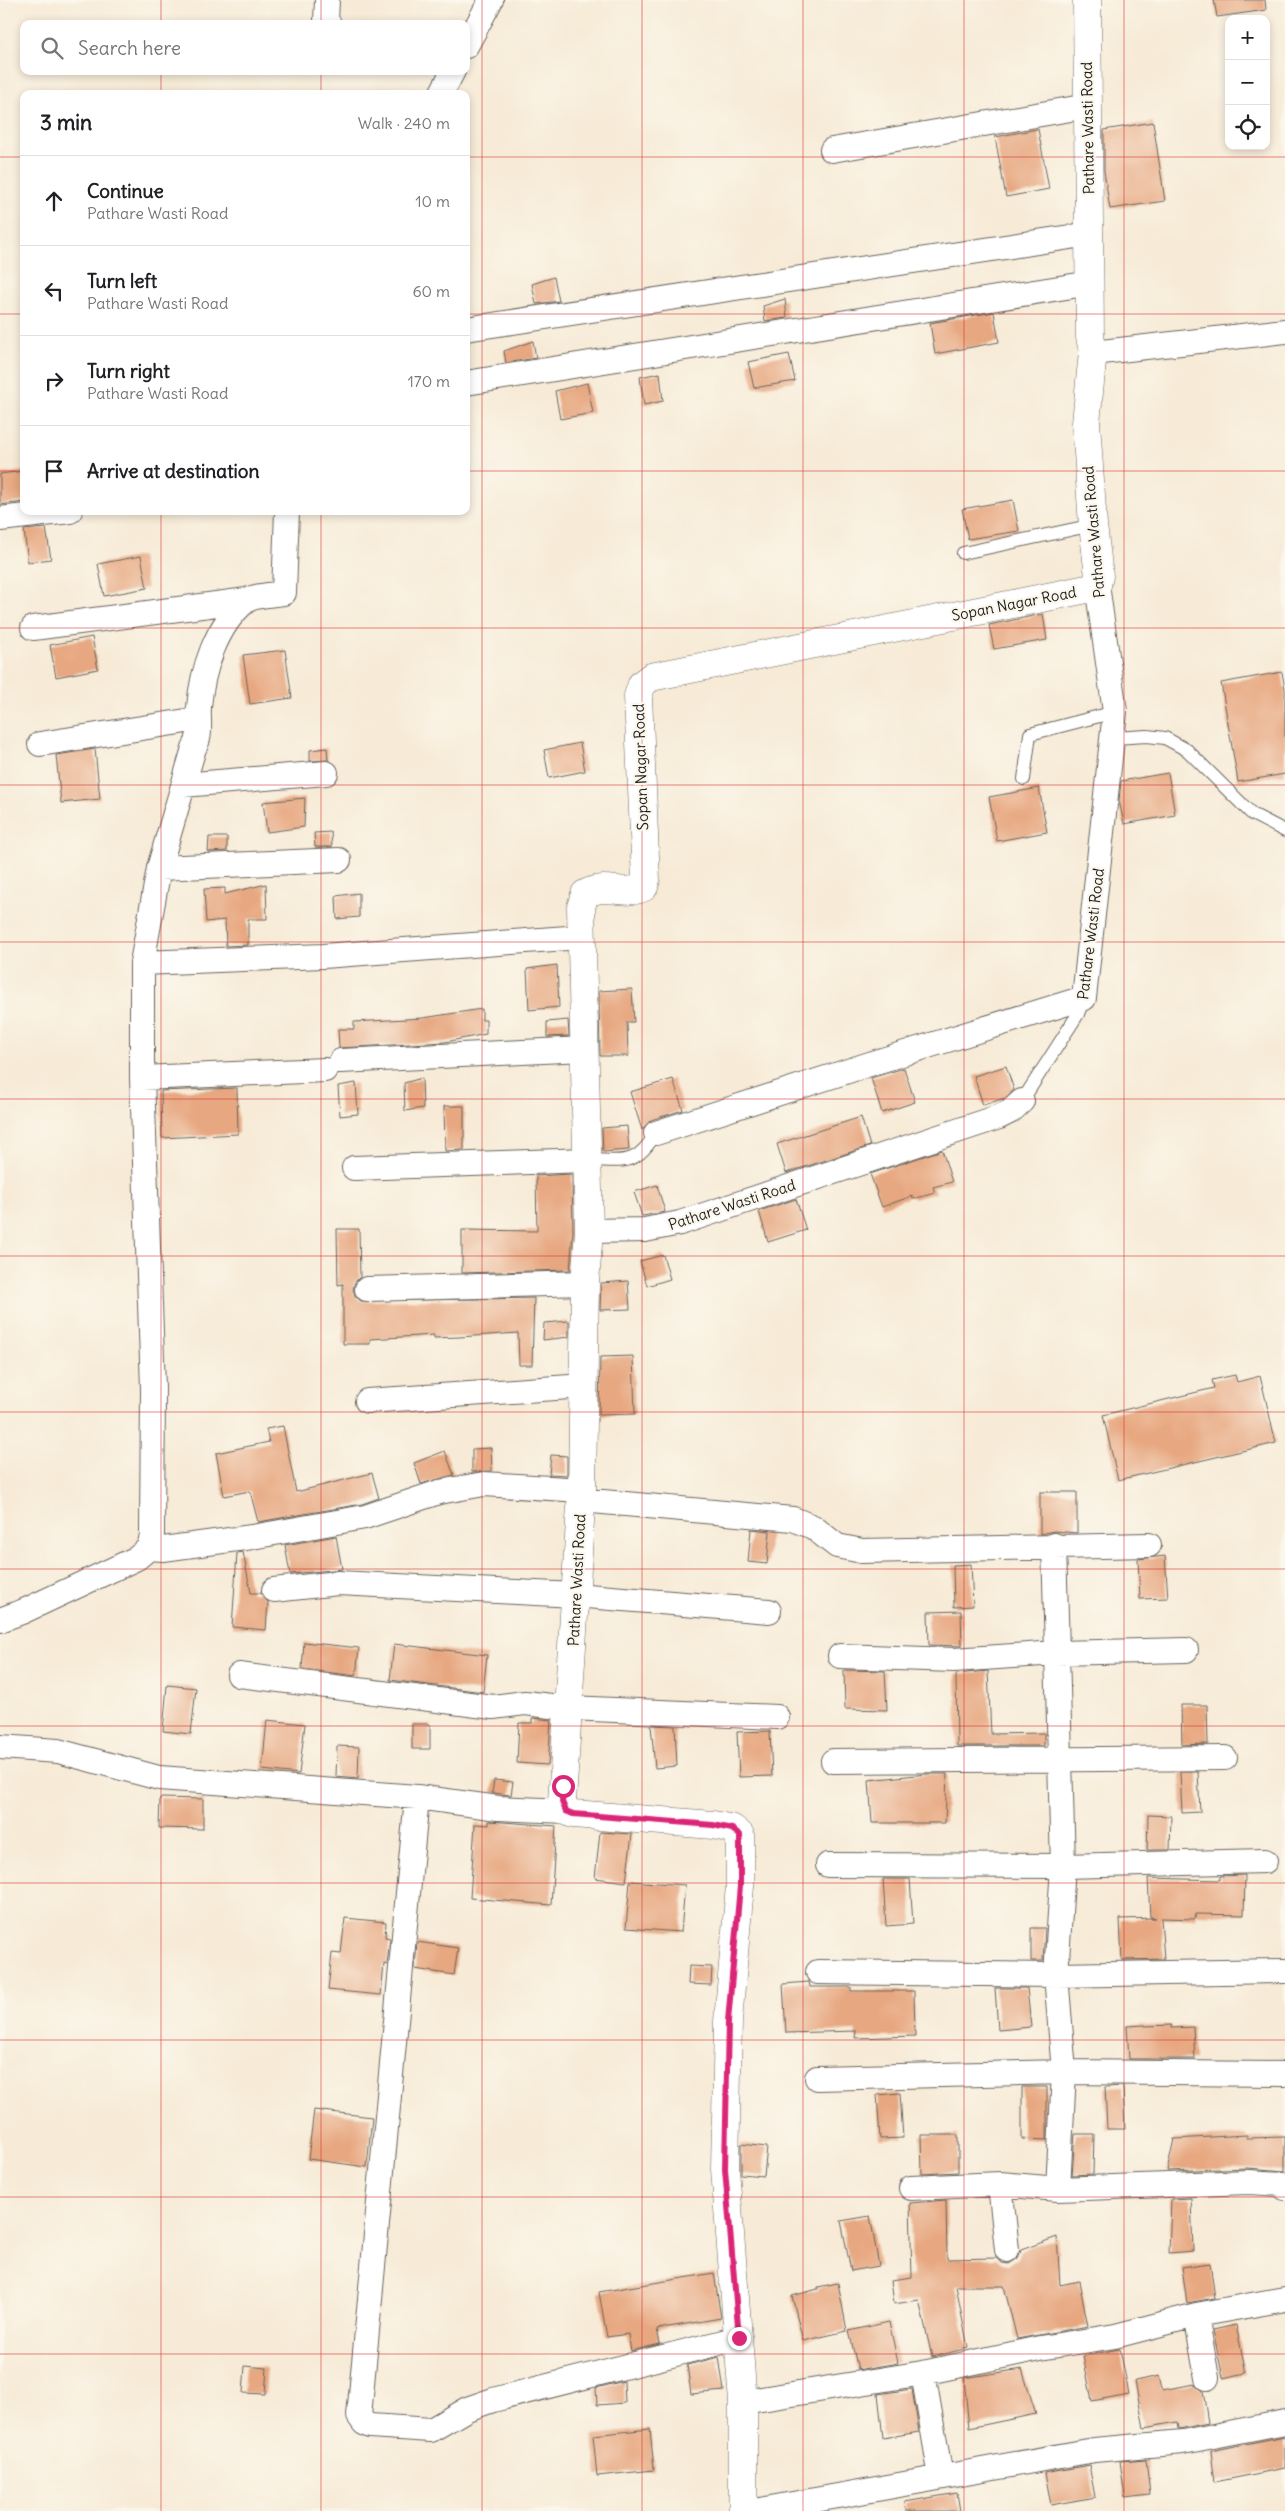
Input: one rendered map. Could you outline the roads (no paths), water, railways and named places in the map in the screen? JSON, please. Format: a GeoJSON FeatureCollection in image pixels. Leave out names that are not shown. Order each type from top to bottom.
{"type":"FeatureCollection","features":[{"type":"Feature","properties":{"kind":"street"},"geometry":{"type":"LineString","coordinates":[[326,20],[327,0]]}},
{"type":"Feature","properties":{"kind":"street"},"geometry":{"type":"LineString","coordinates":[[472,25],[491,0]]}},
{"type":"Feature","properties":{"kind":"street","name":"Pathare Wasti Road"},"geometry":{"type":"LineString","coordinates":[[1084,998],[1114,738],[1115,712],[1098,585],[1099,576],[1093,526],[1086,423],[1093,351],[1090,337],[1087,0]]}},
{"type":"Feature","properties":{"kind":"street"},"geometry":{"type":"LineString","coordinates":[[443,90],[451,75]]}},
{"type":"Feature","properties":{"kind":"street"},"geometry":{"type":"LineString","coordinates":[[832,150],[1088,106]]}},
{"type":"Feature","properties":{"kind":"street"},"geometry":{"type":"LineString","coordinates":[[470,328],[1090,234]]}},
{"type":"Feature","properties":{"kind":"street"},"geometry":{"type":"LineString","coordinates":[[470,382],[1091,283]]}},
{"type":"Feature","properties":{"kind":"street"},"geometry":{"type":"LineString","coordinates":[[1093,351],[1102,352],[1285,332]]}},
{"type":"Feature","properties":{"kind":"street"},"geometry":{"type":"LineString","coordinates":[[0,520],[39,515]]}},
{"type":"Feature","properties":{"kind":"street"},"geometry":{"type":"LineString","coordinates":[[33,628],[247,600],[284,593],[287,515]]}},
{"type":"Feature","properties":{"kind":"street","name":"Sopan Nagar Road"},"geometry":{"type":"LineString","coordinates":[[589,1232],[580,907],[585,894],[595,888],[636,891],[644,887],[646,880],[638,696],[642,684],[651,677],[1092,588],[1098,585]]}},
{"type":"Feature","properties":{"kind":"street"},"geometry":{"type":"LineString","coordinates":[[0,1620],[24,1611],[137,1558],[148,1548],[152,1535],[153,1388],[142,1078],[142,964],[159,868],[194,748],[199,741],[199,719],[207,661],[228,622],[247,600]]}},
{"type":"Feature","properties":{"kind":"street"},"geometry":{"type":"LineString","coordinates":[[40,744],[199,719]]}},
{"type":"Feature","properties":{"kind":"street"},"geometry":{"type":"LineString","coordinates":[[183,785],[326,773]]}},
{"type":"Feature","properties":{"kind":"street"},"geometry":{"type":"LineString","coordinates":[[159,868],[340,860]]}},
{"type":"Feature","properties":{"kind":"street"},"geometry":{"type":"LineString","coordinates":[[142,964],[323,956],[582,937]]}},
{"type":"Feature","properties":{"kind":"street"},"geometry":{"type":"LineString","coordinates":[[656,1133],[879,1061],[1084,998]]}},
{"type":"Feature","properties":{"kind":"street"},"geometry":{"type":"LineString","coordinates":[[142,1078],[584,1049]]}},
{"type":"Feature","properties":{"kind":"street","name":"Pathare Wasti Road"},"geometry":{"type":"LineString","coordinates":[[566,1811],[562,1802],[582,1495],[585,1283],[589,1232],[645,1230],[680,1223],[999,1116],[1011,1111],[1022,1102]]}},
{"type":"Feature","properties":{"kind":"street"},"geometry":{"type":"LineString","coordinates":[[354,1168],[587,1160]]}},
{"type":"Feature","properties":{"kind":"street"},"geometry":{"type":"LineString","coordinates":[[367,1289],[585,1283]]}},
{"type":"Feature","properties":{"kind":"street"},"geometry":{"type":"LineString","coordinates":[[367,1401],[584,1386]]}},
{"type":"Feature","properties":{"kind":"street"},"geometry":{"type":"LineString","coordinates":[[148,1548],[163,1549],[243,1538],[365,1518],[439,1492],[484,1484],[793,1519],[805,1522],[837,1546],[846,1550],[1054,1545],[1149,1545]]}},
{"type":"Feature","properties":{"kind":"street"},"geometry":{"type":"LineString","coordinates":[[1054,1545],[1063,1866],[1056,1976],[1064,2072],[1058,2189]]}},
{"type":"Feature","properties":{"kind":"street"},"geometry":{"type":"LineString","coordinates":[[274,1590],[338,1584],[576,1595],[769,1611]]}},
{"type":"Feature","properties":{"kind":"street"},"geometry":{"type":"LineString","coordinates":[[840,1656],[954,1660],[1056,1653],[1186,1650]]}},
{"type":"Feature","properties":{"kind":"street"},"geometry":{"type":"LineString","coordinates":[[239,1674],[493,1707],[525,1703],[569,1708],[777,1717]]}},
{"type":"Feature","properties":{"kind":"street"},"geometry":{"type":"LineString","coordinates":[[0,1748],[58,1751],[159,1778],[417,1797],[498,1808],[566,1811],[573,1814],[713,1825],[732,1829],[740,1835],[740,1886],[728,2021],[725,2169],[743,2402],[743,2511]]}},
{"type":"Feature","properties":{"kind":"street"},"geometry":{"type":"LineString","coordinates":[[832,1761],[1225,1758]]}},
{"type":"Feature","properties":{"kind":"street"},"geometry":{"type":"LineString","coordinates":[[417,1797],[359,2416],[364,2423],[370,2426],[431,2430],[467,2409],[493,2400],[739,2338]]}},
{"type":"Feature","properties":{"kind":"street"},"geometry":{"type":"LineString","coordinates":[[828,1865],[1063,1866],[1265,1861]]}},
{"type":"Feature","properties":{"kind":"street"},"geometry":{"type":"LineString","coordinates":[[818,1972],[1056,1976],[1285,1971]]}},
{"type":"Feature","properties":{"kind":"street"},"geometry":{"type":"LineString","coordinates":[[817,2078],[1064,2072],[1285,2074]]}},
{"type":"Feature","properties":{"kind":"street"},"geometry":{"type":"LineString","coordinates":[[911,2188],[1000,2184],[1058,2189],[1276,2182],[1283,2184],[1285,2188]]}},
{"type":"Feature","properties":{"kind":"street"},"geometry":{"type":"LineString","coordinates":[[1000,2184],[1007,2250]]}},
{"type":"Feature","properties":{"kind":"street"},"geometry":{"type":"LineString","coordinates":[[743,2402],[922,2373],[1040,2348],[1115,2336],[1196,2315],[1285,2299]]}},
{"type":"Feature","properties":{"kind":"street"},"geometry":{"type":"LineString","coordinates":[[1196,2315],[1207,2378]]}},
{"type":"Feature","properties":{"kind":"street"},"geometry":{"type":"LineString","coordinates":[[922,2373],[940,2477]]}},
{"type":"Feature","properties":{"kind":"street"},"geometry":{"type":"LineString","coordinates":[[754,2511],[1094,2450],[1183,2442],[1285,2422]]}},
{"type":"Feature","properties":{"kind":"lane"},"geometry":{"type":"LineString","coordinates":[[963,553],[1093,526]]}},
{"type":"Feature","properties":{"kind":"lane"},"geometry":{"type":"LineString","coordinates":[[1024,779],[1030,734],[1115,712]]}},
{"type":"Feature","properties":{"kind":"lane"},"geometry":{"type":"LineString","coordinates":[[1114,738],[1147,736],[1165,738],[1180,746],[1252,814],[1285,831]]}},
{"type":"Feature","properties":{"kind":"lane","name":"Pathare Wasti Road"},"geometry":{"type":"LineString","coordinates":[[1022,1102],[1078,1014],[1084,998]]}},
{"type":"Feature","properties":{"kind":"lane"},"geometry":{"type":"LineString","coordinates":[[587,1160],[632,1160],[646,1149],[656,1133]]}}]}
